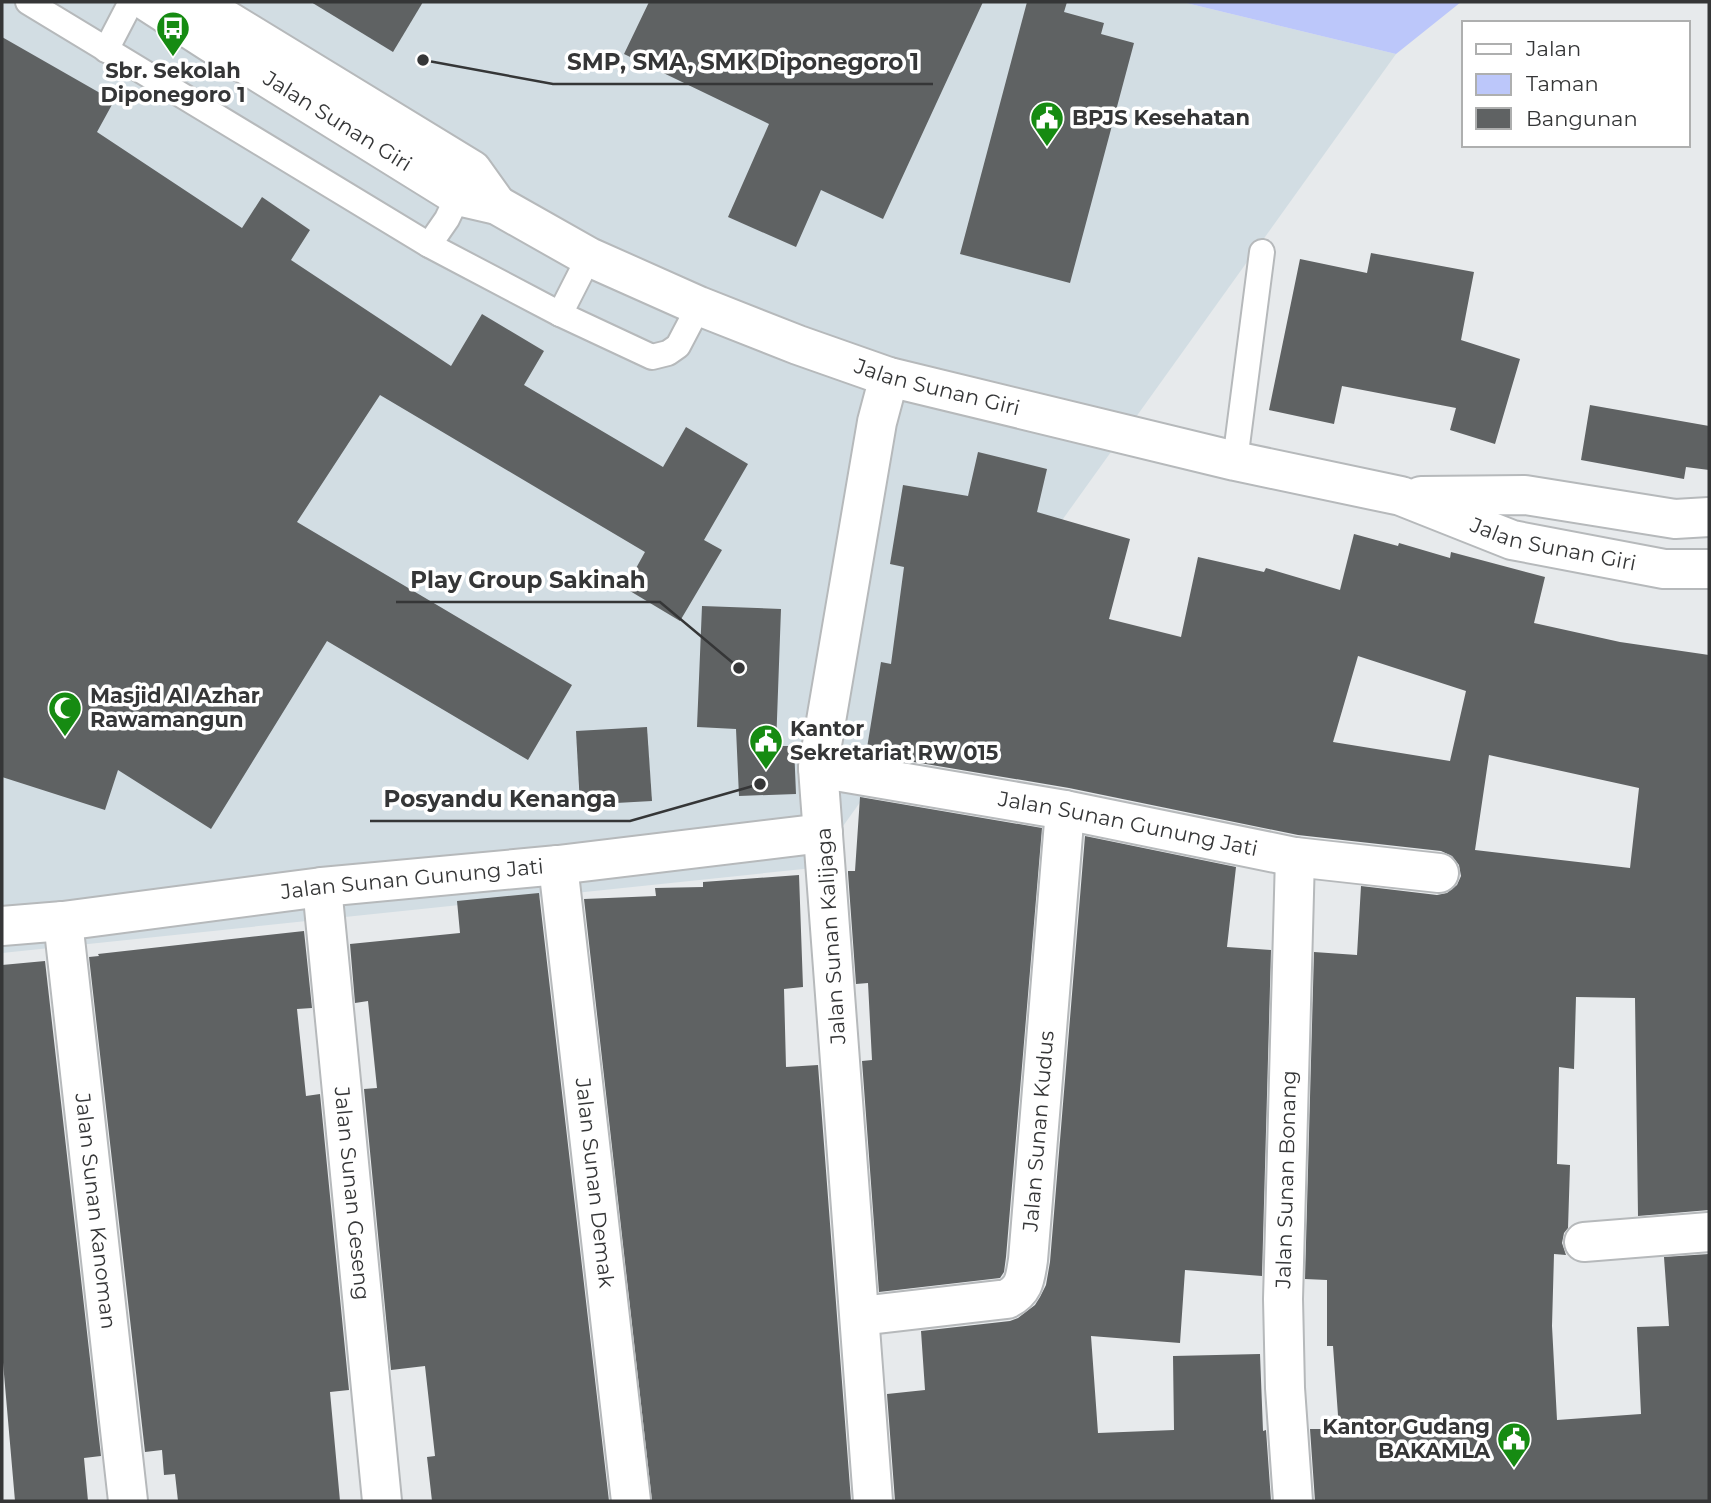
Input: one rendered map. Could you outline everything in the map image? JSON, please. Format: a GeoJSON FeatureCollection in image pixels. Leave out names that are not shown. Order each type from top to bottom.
{"type":"FeatureCollection","features":[{"type":"Feature","properties":{"kind":"street","name":"Jalan Sunan Giri"},"geometry":{"type":"LineString","coordinates":[[148,2],[216,16],[472,170],[498,205]]}},
{"type":"Feature","properties":{"kind":"street","name":"Jalan Sunan Giri"},"geometry":{"type":"LineString","coordinates":[[216,16],[458,196],[498,205],[589,257],[699,306],[798,345],[889,377],[1235,461],[1401,496],[1512,540],[1664,569],[1709,569]]}},
{"type":"Feature","properties":{"kind":"street","name":"Jalan Sunan Kalijaga"},"geometry":{"type":"LineString","coordinates":[[873,1501],[818,768],[877,422],[889,377]]}},
{"type":"Feature","properties":{"kind":"street","name":"Jalan Sunan Giri"},"geometry":{"type":"LineString","coordinates":[[1401,496],[1525,495],[1675,519],[1709,517]]}},
{"type":"Feature","properties":{"kind":"street","name":"Jalan Sunan Gunung Jati"},"geometry":{"type":"LineString","coordinates":[[818,768],[1065,810],[1295,857],[1439,873]]}},
{"type":"Feature","properties":{"kind":"street","name":"Jalan Sunan Kudus"},"geometry":{"type":"LineString","coordinates":[[860,1316],[1007,1299],[1017,1294],[1024,1283],[1065,810]]}},
{"type":"Feature","properties":{"kind":"street","name":"Jalan Sunan Gunung Jati"},"geometry":{"type":"LineString","coordinates":[[2,926],[62,921],[322,887],[558,865],[823,833]]}},
{"type":"Feature","properties":{"kind":"street","name":"Jalan Sunan Bonang"},"geometry":{"type":"LineString","coordinates":[[1293,1501],[1285,1388],[1283,1299],[1295,857]]}},
{"type":"Feature","properties":{"kind":"street","name":"Jalan Sunan Demak"},"geometry":{"type":"LineString","coordinates":[[558,865],[631,1501]]}},
{"type":"Feature","properties":{"kind":"street","name":"Jalan Sunan Geseng"},"geometry":{"type":"LineString","coordinates":[[322,887],[382,1501]]}},
{"type":"Feature","properties":{"kind":"street","name":"Jalan Sunan Kanoman"},"geometry":{"type":"LineString","coordinates":[[62,921],[128,1501]]}},
{"type":"Feature","properties":{"kind":"street"},"geometry":{"type":"LineString","coordinates":[[1584,1242],[1709,1232]]}},
{"type":"Feature","properties":{"kind":"lane"},"geometry":{"type":"LineString","coordinates":[[28,2],[429,245],[559,314],[652,357],[668,353],[678,346],[699,306]]}},
{"type":"Feature","properties":{"kind":"lane"},"geometry":{"type":"LineString","coordinates":[[106,50],[131,2]]}},
{"type":"Feature","properties":{"kind":"lane"},"geometry":{"type":"LineString","coordinates":[[429,245],[447,219],[458,196]]}},
{"type":"Feature","properties":{"kind":"lane"},"geometry":{"type":"LineString","coordinates":[[1235,461],[1262,251]]}},
{"type":"Feature","properties":{"kind":"lane"},"geometry":{"type":"LineString","coordinates":[[559,314],[589,257]]}},
{"type":"Feature","properties":{"kind":"shaded area"},"geometry":{"type":"Polygon","coordinates":[[[2,2],[1182,2],[1396,54],[813,868],[2,953],[2,2]]]}},
{"type":"Feature","properties":{"kind":"green space"},"geometry":{"type":"Polygon","coordinates":[[[1182,2],[1461,2],[1396,54],[1182,2]]]}},
{"type":"Feature","properties":{"kind":"building"},"geometry":{"type":"Polygon","coordinates":[[[311,2],[423,2],[393,52],[311,2]]]}},
{"type":"Feature","properties":{"kind":"building"},"geometry":{"type":"Polygon","coordinates":[[[649,2],[983,2],[883,219],[821,190],[796,247],[728,217],[769,124],[624,54],[649,2]]]}},
{"type":"Feature","properties":{"kind":"building","name":"BPJS Kesehatan"},"geometry":{"type":"Polygon","coordinates":[[[1027,2],[1067,2],[1064,12],[1104,23],[1101,34],[1134,43],[1070,283],[960,254],[1027,2]]]}},
{"type":"Feature","properties":{"kind":"building"},"geometry":{"type":"Polygon","coordinates":[[[2,37],[114,101],[97,132],[242,228],[262,197],[310,230],[291,260],[451,366],[482,314],[544,351],[524,385],[663,467],[686,427],[748,464],[704,540],[722,550],[680,621],[625,588],[645,552],[380,395],[297,522],[572,685],[528,760],[327,641],[211,829],[118,770],[105,810],[2,777],[2,37]]]}},
{"type":"Feature","properties":{"kind":"building"},"geometry":{"type":"Polygon","coordinates":[[[1371,253],[1474,272],[1461,340],[1520,359],[1495,444],[1450,430],[1456,408],[1342,386],[1334,424],[1269,410],[1300,259],[1367,273],[1371,253]]]}},
{"type":"Feature","properties":{"kind":"building"},"geometry":{"type":"Polygon","coordinates":[[[1590,405],[1709,426],[1709,470],[1686,467],[1684,479],[1581,460],[1590,405]]]}},
{"type":"Feature","properties":{"kind":"building"},"geometry":{"type":"Polygon","coordinates":[[[978,452],[1047,469],[1037,512],[1130,539],[1109,619],[1181,637],[1198,557],[1264,572],[1266,568],[1340,590],[1354,534],[1398,546],[1399,543],[1450,558],[1451,552],[1545,577],[1534,623],[1620,642],[1709,655],[1709,1210],[1638,1216],[1635,998],[1576,997],[1574,1069],[1559,1067],[1557,1164],[1570,1165],[1568,1228],[1562,1243],[1566,1255],[1554,1254],[1552,1326],[1557,1420],[1641,1414],[1637,1327],[1669,1326],[1664,1257],[1709,1254],[1709,1501],[1315,1501],[1310,1429],[1339,1429],[1333,1346],[1327,1346],[1327,1280],[1305,1279],[1314,952],[1357,955],[1361,886],[1437,895],[1447,893],[1457,885],[1461,876],[1459,865],[1452,856],[1441,851],[1298,835],[1069,788],[866,754],[881,662],[891,664],[904,567],[890,564],[903,485],[968,496],[978,452]],[[1358,656],[1333,742],[1450,761],[1466,691],[1358,656]],[[1489,755],[1475,850],[1630,868],[1639,788],[1489,755]]]}},
{"type":"Feature","properties":{"kind":"building"},"geometry":{"type":"Polygon","coordinates":[[[702,606],[781,609],[776,746],[794,746],[796,794],[739,796],[736,729],[697,727],[702,606]]]}},
{"type":"Feature","properties":{"kind":"building"},"geometry":{"type":"Polygon","coordinates":[[[647,727],[652,801],[580,805],[576,731],[647,727]]]}},
{"type":"Feature","properties":{"kind":"building"},"geometry":{"type":"Polygon","coordinates":[[[860,797],[1042,828],[1006,1257],[1004,1272],[1000,1278],[879,1292],[862,1061],[872,1060],[868,983],[856,984],[848,873],[855,871],[860,797]]]}},
{"type":"Feature","properties":{"kind":"building"},"geometry":{"type":"Polygon","coordinates":[[[1085,836],[1236,867],[1227,947],[1271,950],[1262,1276],[1185,1270],[1180,1343],[1091,1336],[1098,1433],[1174,1430],[1173,1356],[1260,1354],[1263,1431],[1266,1430],[1271,1501],[895,1501],[887,1394],[925,1390],[921,1331],[1010,1321],[1035,1305],[1046,1285],[1085,836]]]}},
{"type":"Feature","properties":{"kind":"building"},"geometry":{"type":"Polygon","coordinates":[[[799,875],[803,987],[784,989],[786,1067],[818,1065],[851,1501],[652,1501],[584,899],[656,896],[655,888],[703,887],[703,882],[799,875]]]}},
{"type":"Feature","properties":{"kind":"building"},"geometry":{"type":"Polygon","coordinates":[[[539,893],[609,1501],[432,1501],[427,1457],[435,1456],[425,1366],[391,1370],[364,1089],[377,1088],[368,1001],[355,1003],[350,944],[460,933],[457,901],[539,893]]]}},
{"type":"Feature","properties":{"kind":"building"},"geometry":{"type":"Polygon","coordinates":[[[304,931],[312,1008],[297,1009],[306,1096],[320,1094],[349,1390],[330,1392],[340,1501],[178,1501],[175,1474],[164,1475],[162,1450],[145,1452],[89,957],[304,931]]]}},
{"type":"Feature","properties":{"kind":"building"},"geometry":{"type":"Polygon","coordinates":[[[45,961],[101,1456],[84,1458],[88,1501],[15,1501],[2,1351],[2,965],[45,961]]]}},
{"type":"Feature","properties":{"kind":"place","name":"Sbr. Sekolah Diponegoro 1"},"geometry":{"type":"Point","coordinates":[173,58]}},
{"type":"Feature","properties":{"kind":"place","name":"SMP, SMA, SMK Diponegoro 1"},"geometry":{"type":"Point","coordinates":[423,60]}},
{"type":"Feature","properties":{"kind":"place","name":"BPJS Kesehatan"},"geometry":{"type":"Point","coordinates":[1047,148]}},
{"type":"Feature","properties":{"kind":"place","name":"Play Group Sakinah"},"geometry":{"type":"Point","coordinates":[739,668]}},
{"type":"Feature","properties":{"kind":"place","name":"Masjid Al Azhar Rawamangun"},"geometry":{"type":"Point","coordinates":[65,738]}},
{"type":"Feature","properties":{"kind":"place","name":"Kantor Sekretariat RW 015"},"geometry":{"type":"Point","coordinates":[766,771]}},
{"type":"Feature","properties":{"kind":"place","name":"Posyandu Kenanga"},"geometry":{"type":"Point","coordinates":[760,784]}},
{"type":"Feature","properties":{"kind":"place","name":"Kantor Gudang BAKAMLA"},"geometry":{"type":"Point","coordinates":[1514,1469]}}]}
